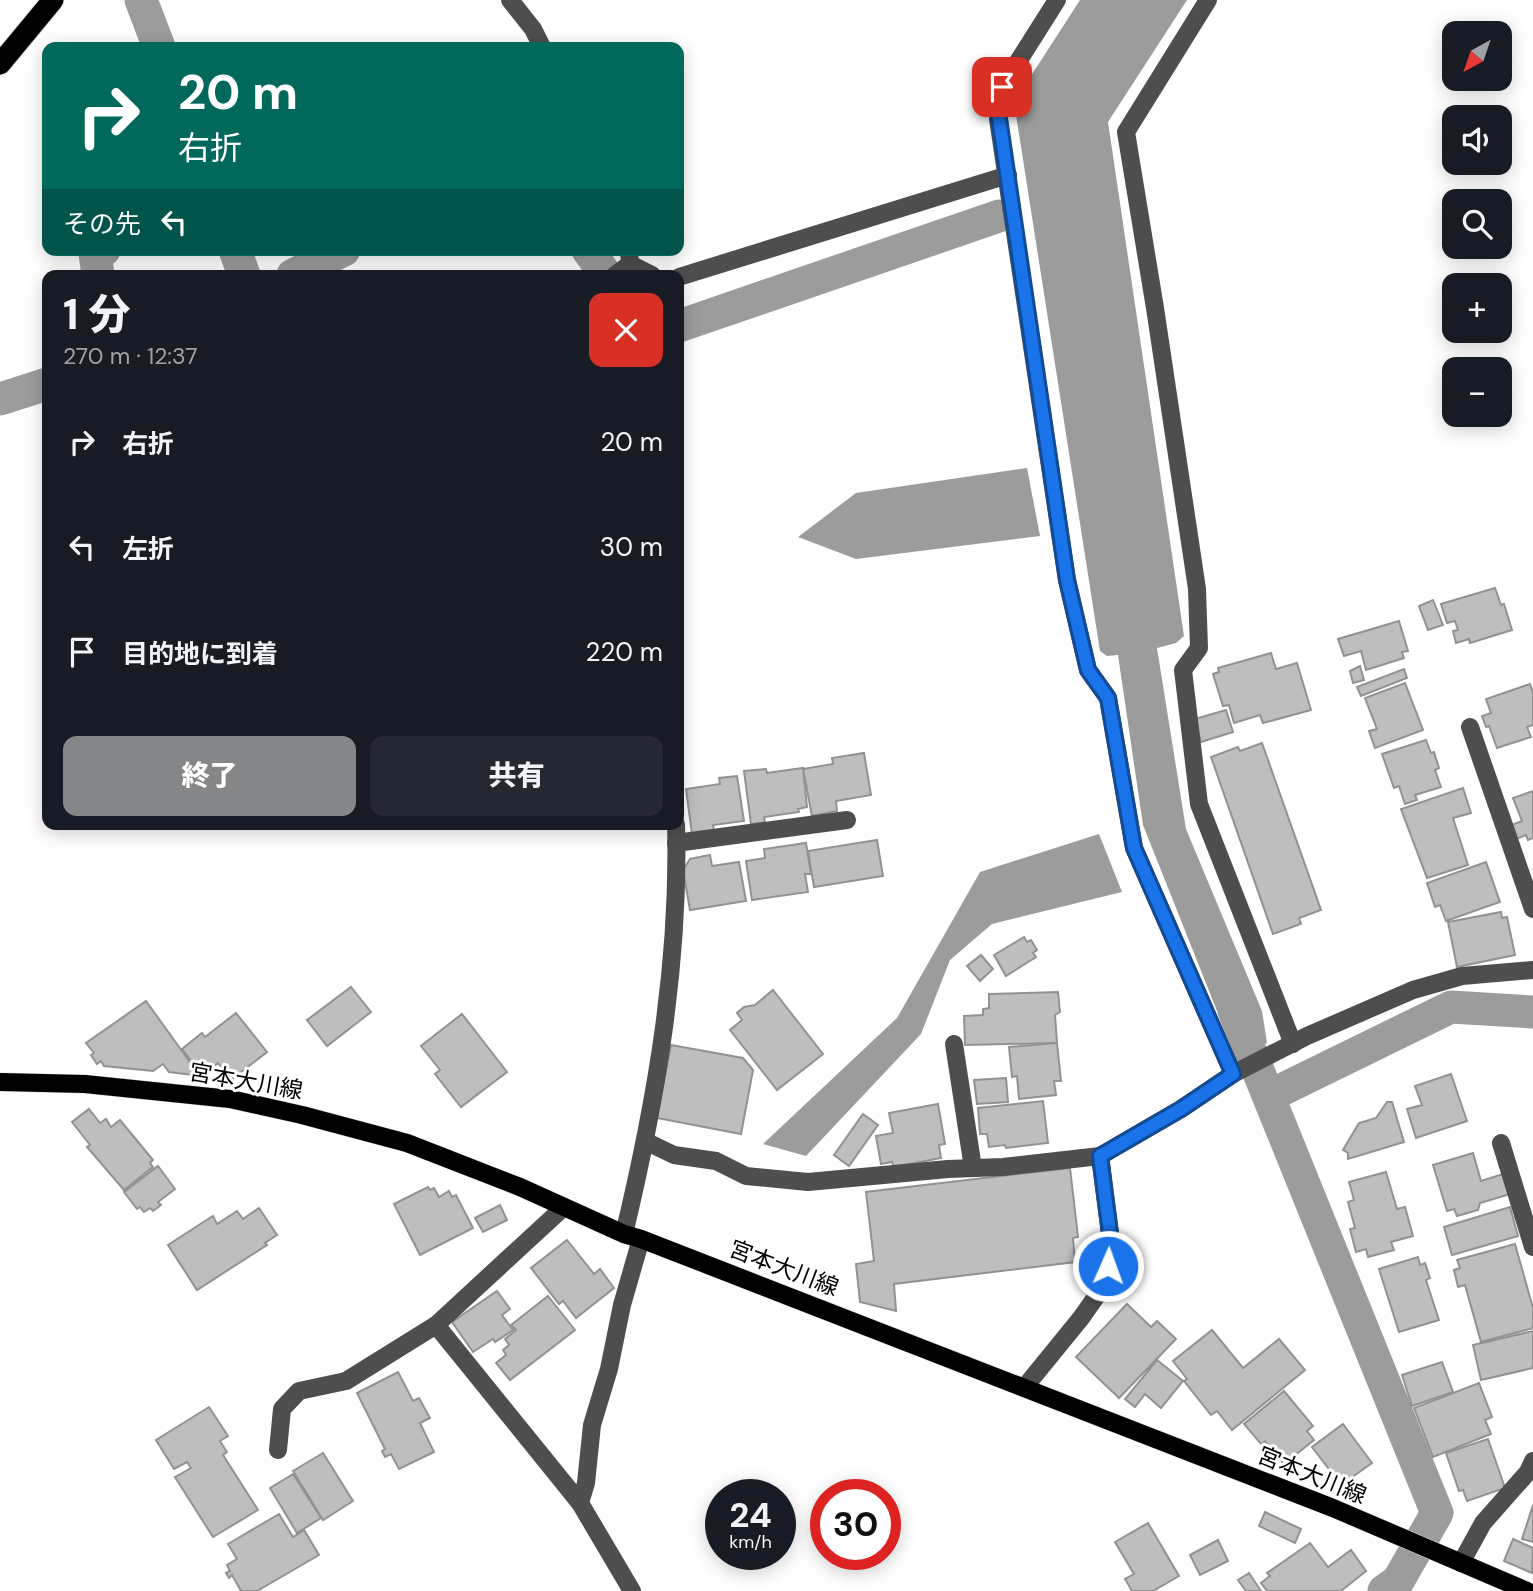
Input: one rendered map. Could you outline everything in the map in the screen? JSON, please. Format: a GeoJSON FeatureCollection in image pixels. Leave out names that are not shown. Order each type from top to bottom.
{"type":"FeatureCollection","features":[{"type":"Feature","properties":{"kind":"highway"},"geometry":{"type":"LineString","coordinates":[[0,64],[53,0]]}},
{"type":"Feature","properties":{"kind":"main road","name":"宮本大川線"},"geometry":{"type":"LineString","coordinates":[[0,1082],[85,1084],[230,1099],[407,1143],[633,1237],[1333,1508],[1527,1591]]}},
{"type":"Feature","properties":{"kind":"street"},"geometry":{"type":"LineString","coordinates":[[510,0],[533,29],[540,42]]}},
{"type":"Feature","properties":{"kind":"street"},"geometry":{"type":"LineString","coordinates":[[1057,0],[1002,87],[999,118],[1067,580],[1088,670],[1108,698],[1134,848],[1238,1071]]}},
{"type":"Feature","properties":{"kind":"street"},"geometry":{"type":"LineString","coordinates":[[1208,0],[1126,132],[1156,308],[1197,589],[1199,648],[1183,670],[1199,804],[1293,1044]]}},
{"type":"Feature","properties":{"kind":"street"},"geometry":{"type":"LineString","coordinates":[[684,275],[1008,175]]}},
{"type":"Feature","properties":{"kind":"street"},"geometry":{"type":"LineString","coordinates":[[1470,727],[1533,909]]}},
{"type":"Feature","properties":{"kind":"street"},"geometry":{"type":"LineString","coordinates":[[676,843],[846,820]]}},
{"type":"Feature","properties":{"kind":"street"},"geometry":{"type":"LineString","coordinates":[[580,1503],[586,1483],[592,1425],[609,1369],[622,1305],[662,1043],[669,975],[676,830]]}},
{"type":"Feature","properties":{"kind":"street"},"geometry":{"type":"LineString","coordinates":[[645,1141],[674,1155],[716,1161],[746,1176],[808,1182],[1003,1167],[1100,1156],[1181,1109],[1238,1071],[1413,990],[1462,976],[1533,970]]}},
{"type":"Feature","properties":{"kind":"street"},"geometry":{"type":"LineString","coordinates":[[954,1044],[973,1168]]}},
{"type":"Feature","properties":{"kind":"street"},"geometry":{"type":"LineString","coordinates":[[1502,1143],[1533,1247]]}},
{"type":"Feature","properties":{"kind":"street"},"geometry":{"type":"LineString","coordinates":[[1024,1388],[1105,1284],[1112,1249],[1100,1156]]}},
{"type":"Feature","properties":{"kind":"street"},"geometry":{"type":"LineString","coordinates":[[278,1450],[282,1409],[299,1391],[346,1381],[436,1325],[564,1207]]}},
{"type":"Feature","properties":{"kind":"street"},"geometry":{"type":"LineString","coordinates":[[436,1325],[580,1503],[632,1591]]}},
{"type":"Feature","properties":{"kind":"street"},"geometry":{"type":"LineString","coordinates":[[1461,1563],[1483,1523],[1528,1472],[1533,1461]]}},
{"type":"Feature","properties":{"kind":"shaded area"},"geometry":{"type":"Polygon","coordinates":[[[1080,0],[1187,0],[1108,122],[1184,636],[1176,643],[1157,648],[1186,829],[1262,1011],[1267,1043],[1244,1054],[1225,1031],[1143,825],[1118,655],[1107,656],[1100,651],[1014,102],[1080,0]]]}},
{"type":"Feature","properties":{"kind":"shaded area"},"geometry":{"type":"Polygon","coordinates":[[[1027,468],[1040,536],[856,559],[798,537],[856,493],[1027,468]]]}},
{"type":"Feature","properties":{"kind":"shaded area"},"geometry":{"type":"Polygon","coordinates":[[[1099,834],[1122,892],[992,924],[950,960],[921,1034],[806,1156],[763,1144],[897,1018],[980,872],[1099,834]]]}},
{"type":"Feature","properties":{"kind":"building"},"geometry":{"type":"Polygon","coordinates":[[[1495,588],[1501,605],[1504,604],[1512,630],[1470,643],[1469,639],[1456,643],[1453,631],[1458,630],[1455,621],[1447,623],[1441,604],[1495,588]]]}},
{"type":"Feature","properties":{"kind":"building"},"geometry":{"type":"Polygon","coordinates":[[[1433,600],[1443,625],[1428,630],[1419,606],[1433,600]]]}},
{"type":"Feature","properties":{"kind":"building"},"geometry":{"type":"Polygon","coordinates":[[[1399,621],[1408,651],[1402,652],[1404,658],[1366,670],[1361,651],[1344,656],[1338,639],[1399,621]]]}},
{"type":"Feature","properties":{"kind":"building"},"geometry":{"type":"Polygon","coordinates":[[[1271,653],[1276,669],[1297,663],[1311,710],[1263,723],[1260,715],[1234,723],[1229,705],[1223,706],[1213,674],[1219,672],[1218,668],[1271,653]]]}},
{"type":"Feature","properties":{"kind":"building"},"geometry":{"type":"Polygon","coordinates":[[[1360,666],[1364,680],[1353,683],[1350,671],[1360,666]]]}},
{"type":"Feature","properties":{"kind":"building"},"geometry":{"type":"Polygon","coordinates":[[[1404,669],[1407,678],[1361,696],[1357,687],[1404,669]]]}},
{"type":"Feature","properties":{"kind":"building"},"geometry":{"type":"Polygon","coordinates":[[[1405,683],[1423,730],[1375,748],[1369,731],[1377,729],[1365,698],[1405,683]]]}},
{"type":"Feature","properties":{"kind":"building"},"geometry":{"type":"Polygon","coordinates":[[[1530,684],[1533,693],[1533,725],[1527,727],[1531,737],[1497,748],[1482,716],[1491,713],[1486,699],[1530,684]]]}},
{"type":"Feature","properties":{"kind":"building"},"geometry":{"type":"Polygon","coordinates":[[[1226,710],[1233,732],[1201,742],[1195,719],[1226,710]]]}},
{"type":"Feature","properties":{"kind":"building"},"geometry":{"type":"Polygon","coordinates":[[[1426,740],[1431,753],[1434,752],[1439,768],[1435,770],[1441,787],[1415,795],[1417,800],[1405,804],[1399,786],[1394,788],[1382,754],[1426,740]]]}},
{"type":"Feature","properties":{"kind":"building"},"geometry":{"type":"Polygon","coordinates":[[[1262,743],[1321,910],[1299,918],[1301,924],[1273,934],[1211,757],[1238,747],[1240,751],[1262,743]]]}},
{"type":"Feature","properties":{"kind":"building"},"geometry":{"type":"Polygon","coordinates":[[[864,753],[871,795],[836,801],[837,811],[812,816],[803,769],[833,764],[832,758],[864,753]]]}},
{"type":"Feature","properties":{"kind":"building"},"geometry":{"type":"Polygon","coordinates":[[[803,768],[807,807],[798,809],[799,812],[764,817],[765,822],[751,824],[744,771],[766,769],[767,773],[803,768]]]}},
{"type":"Feature","properties":{"kind":"building"},"geometry":{"type":"Polygon","coordinates":[[[737,776],[744,821],[713,825],[714,831],[692,834],[686,789],[720,784],[719,778],[737,776]]]}},
{"type":"Feature","properties":{"kind":"building"},"geometry":{"type":"Polygon","coordinates":[[[1463,788],[1471,813],[1453,818],[1468,865],[1427,878],[1401,809],[1463,788]]]}},
{"type":"Feature","properties":{"kind":"building"},"geometry":{"type":"Polygon","coordinates":[[[1533,791],[1533,838],[1528,840],[1526,835],[1514,840],[1509,826],[1522,821],[1513,798],[1533,791]]]}},
{"type":"Feature","properties":{"kind":"building"},"geometry":{"type":"Polygon","coordinates":[[[877,840],[883,876],[814,887],[808,851],[877,840]]]}},
{"type":"Feature","properties":{"kind":"building"},"geometry":{"type":"Polygon","coordinates":[[[806,843],[811,874],[805,874],[808,892],[752,900],[746,861],[765,858],[764,849],[806,843]]]}},
{"type":"Feature","properties":{"kind":"building"},"geometry":{"type":"Polygon","coordinates":[[[710,855],[712,866],[739,862],[746,901],[690,910],[683,870],[690,859],[710,855]]]}},
{"type":"Feature","properties":{"kind":"building"},"geometry":{"type":"Polygon","coordinates":[[[1486,862],[1500,902],[1446,921],[1440,905],[1435,907],[1427,883],[1486,862]]]}},
{"type":"Feature","properties":{"kind":"building"},"geometry":{"type":"Polygon","coordinates":[[[1501,912],[1502,918],[1507,917],[1515,955],[1457,967],[1448,922],[1501,912]]]}},
{"type":"Feature","properties":{"kind":"building"},"geometry":{"type":"Polygon","coordinates":[[[1024,937],[1027,942],[1031,940],[1037,950],[1033,953],[1036,957],[1006,976],[994,955],[1024,937]]]}},
{"type":"Feature","properties":{"kind":"building"},"geometry":{"type":"Polygon","coordinates":[[[981,955],[993,969],[980,981],[967,966],[981,955]]]}},
{"type":"Feature","properties":{"kind":"building"},"geometry":{"type":"Polygon","coordinates":[[[351,987],[371,1012],[327,1046],[307,1020],[351,987]]]}},
{"type":"Feature","properties":{"kind":"building"},"geometry":{"type":"Polygon","coordinates":[[[773,990],[823,1054],[777,1090],[730,1030],[742,1020],[737,1013],[744,1007],[755,1005],[773,990]]]}},
{"type":"Feature","properties":{"kind":"building"},"geometry":{"type":"Polygon","coordinates":[[[1058,992],[1060,1012],[1055,1015],[1057,1043],[965,1045],[964,1016],[983,1015],[983,1009],[989,1008],[989,994],[1058,992]]]}},
{"type":"Feature","properties":{"kind":"building"},"geometry":{"type":"Polygon","coordinates":[[[146,1001],[197,1072],[193,1075],[169,1072],[163,1064],[153,1071],[104,1066],[101,1061],[97,1064],[91,1055],[94,1053],[86,1043],[146,1001]]]}},
{"type":"Feature","properties":{"kind":"building"},"geometry":{"type":"Polygon","coordinates":[[[236,1013],[267,1052],[231,1080],[218,1063],[203,1076],[182,1049],[202,1033],[205,1037],[236,1013]]]}},
{"type":"Feature","properties":{"kind":"building"},"geometry":{"type":"Polygon","coordinates":[[[462,1014],[507,1072],[461,1107],[435,1074],[440,1070],[421,1046],[462,1014]]]}},
{"type":"Feature","properties":{"kind":"building"},"geometry":{"type":"Polygon","coordinates":[[[1057,1043],[1061,1081],[1054,1081],[1056,1095],[1019,1099],[1017,1076],[1012,1077],[1009,1047],[1057,1043]]]}},
{"type":"Feature","properties":{"kind":"building"},"geometry":{"type":"Polygon","coordinates":[[[671,1045],[743,1058],[753,1070],[741,1134],[657,1118],[671,1045]]]}},
{"type":"Feature","properties":{"kind":"building"},"geometry":{"type":"Polygon","coordinates":[[[1451,1074],[1467,1121],[1416,1138],[1407,1109],[1422,1105],[1415,1086],[1451,1074]]]}},
{"type":"Feature","properties":{"kind":"building"},"geometry":{"type":"Polygon","coordinates":[[[1006,1078],[1008,1102],[977,1104],[974,1080],[1006,1078]]]}},
{"type":"Feature","properties":{"kind":"building"},"geometry":{"type":"Polygon","coordinates":[[[1043,1101],[1048,1143],[1006,1148],[1005,1145],[989,1147],[987,1134],[980,1134],[978,1108],[1043,1101]]]}},
{"type":"Feature","properties":{"kind":"building"},"geometry":{"type":"Polygon","coordinates":[[[1387,1102],[1392,1102],[1404,1142],[1348,1159],[1348,1153],[1343,1150],[1359,1123],[1376,1118],[1387,1102]]]}},
{"type":"Feature","properties":{"kind":"building"},"geometry":{"type":"Polygon","coordinates":[[[938,1104],[945,1144],[939,1145],[941,1158],[894,1167],[892,1162],[881,1164],[876,1136],[893,1133],[889,1113],[938,1104]]]}},
{"type":"Feature","properties":{"kind":"building"},"geometry":{"type":"Polygon","coordinates":[[[89,1109],[100,1123],[106,1119],[111,1127],[120,1120],[153,1160],[150,1163],[153,1167],[124,1190],[87,1147],[90,1145],[72,1122],[89,1109]]]}},
{"type":"Feature","properties":{"kind":"building"},"geometry":{"type":"Polygon","coordinates":[[[863,1114],[878,1125],[849,1166],[834,1155],[863,1114]]]}},
{"type":"Feature","properties":{"kind":"building"},"geometry":{"type":"Polygon","coordinates":[[[1473,1153],[1481,1181],[1503,1174],[1510,1194],[1480,1203],[1478,1210],[1457,1216],[1454,1209],[1447,1211],[1433,1165],[1473,1153]]]}},
{"type":"Feature","properties":{"kind":"building"},"geometry":{"type":"Polygon","coordinates":[[[158,1166],[175,1189],[158,1202],[161,1205],[153,1211],[150,1208],[144,1212],[140,1207],[137,1209],[124,1192],[158,1166]]]}},
{"type":"Feature","properties":{"kind":"building"},"geometry":{"type":"Polygon","coordinates":[[[1070,1168],[1078,1237],[1073,1238],[1075,1262],[894,1284],[896,1311],[860,1302],[856,1264],[874,1261],[866,1192],[1070,1168]]]}},
{"type":"Feature","properties":{"kind":"building"},"geometry":{"type":"Polygon","coordinates":[[[1386,1172],[1397,1209],[1405,1207],[1413,1236],[1391,1242],[1394,1250],[1368,1257],[1366,1249],[1356,1252],[1350,1229],[1355,1228],[1348,1202],[1354,1200],[1349,1182],[1386,1172]]]}},
{"type":"Feature","properties":{"kind":"building"},"geometry":{"type":"Polygon","coordinates":[[[428,1187],[430,1190],[434,1188],[439,1197],[449,1191],[452,1197],[456,1195],[473,1228],[420,1255],[394,1204],[428,1187]]]}},
{"type":"Feature","properties":{"kind":"building"},"geometry":{"type":"Polygon","coordinates":[[[500,1205],[507,1220],[483,1232],[475,1218],[500,1205]]]}},
{"type":"Feature","properties":{"kind":"building"},"geometry":{"type":"Polygon","coordinates":[[[1510,1207],[1518,1236],[1452,1255],[1444,1227],[1510,1207]]]}},
{"type":"Feature","properties":{"kind":"building"},"geometry":{"type":"Polygon","coordinates":[[[259,1208],[277,1235],[265,1243],[267,1245],[197,1290],[168,1245],[213,1216],[217,1224],[237,1211],[243,1219],[259,1208]]]}},
{"type":"Feature","properties":{"kind":"building"},"geometry":{"type":"Polygon","coordinates":[[[567,1240],[594,1274],[600,1269],[614,1288],[576,1318],[563,1301],[559,1304],[531,1268],[567,1240]]]}},
{"type":"Feature","properties":{"kind":"building"},"geometry":{"type":"Polygon","coordinates":[[[1515,1244],[1533,1308],[1533,1328],[1481,1342],[1465,1285],[1458,1287],[1454,1270],[1460,1268],[1457,1260],[1515,1244]]]}},
{"type":"Feature","properties":{"kind":"building"},"geometry":{"type":"Polygon","coordinates":[[[1418,1257],[1420,1265],[1425,1263],[1430,1278],[1426,1280],[1439,1320],[1399,1332],[1379,1269],[1418,1257]]]}},
{"type":"Feature","properties":{"kind":"building"},"geometry":{"type":"Polygon","coordinates":[[[497,1291],[510,1309],[502,1315],[513,1330],[473,1352],[452,1322],[497,1291]]]}},
{"type":"Feature","properties":{"kind":"building"},"geometry":{"type":"Polygon","coordinates":[[[548,1296],[575,1330],[510,1380],[496,1363],[506,1355],[503,1350],[509,1345],[505,1339],[516,1330],[511,1325],[548,1296]]]}},
{"type":"Feature","properties":{"kind":"building"},"geometry":{"type":"Polygon","coordinates":[[[1127,1304],[1151,1327],[1157,1321],[1176,1339],[1119,1398],[1076,1357],[1127,1304]]]}},
{"type":"Feature","properties":{"kind":"building"},"geometry":{"type":"Polygon","coordinates":[[[1212,1330],[1243,1368],[1279,1339],[1305,1370],[1232,1430],[1217,1411],[1211,1415],[1184,1381],[1187,1379],[1173,1361],[1212,1330]]]}},
{"type":"Feature","properties":{"kind":"building"},"geometry":{"type":"Polygon","coordinates":[[[1533,1331],[1533,1368],[1481,1380],[1473,1345],[1533,1331]]]}},
{"type":"Feature","properties":{"kind":"building"},"geometry":{"type":"Polygon","coordinates":[[[1157,1360],[1183,1381],[1161,1408],[1145,1394],[1135,1407],[1125,1399],[1157,1360]]]}},
{"type":"Feature","properties":{"kind":"building"},"geometry":{"type":"Polygon","coordinates":[[[1442,1362],[1453,1392],[1412,1406],[1402,1375],[1442,1362]]]}},
{"type":"Feature","properties":{"kind":"building"},"geometry":{"type":"Polygon","coordinates":[[[398,1372],[413,1401],[419,1398],[430,1418],[420,1423],[434,1452],[399,1469],[391,1454],[385,1457],[382,1451],[385,1449],[357,1393],[398,1372]]]}},
{"type":"Feature","properties":{"kind":"building"},"geometry":{"type":"Polygon","coordinates":[[[1479,1383],[1492,1417],[1485,1420],[1491,1434],[1433,1457],[1414,1408],[1479,1383]]]}},
{"type":"Feature","properties":{"kind":"building"},"geometry":{"type":"Polygon","coordinates":[[[1284,1391],[1313,1426],[1307,1431],[1314,1440],[1284,1464],[1265,1441],[1261,1444],[1244,1424],[1284,1391]]]}},
{"type":"Feature","properties":{"kind":"building"},"geometry":{"type":"Polygon","coordinates":[[[209,1407],[228,1436],[220,1441],[227,1452],[223,1455],[258,1510],[213,1537],[175,1477],[191,1468],[187,1462],[174,1469],[156,1440],[209,1407]]]}},
{"type":"Feature","properties":{"kind":"building"},"geometry":{"type":"Polygon","coordinates":[[[1343,1424],[1372,1463],[1341,1485],[1312,1447],[1343,1424]]]}},
{"type":"Feature","properties":{"kind":"building"},"geometry":{"type":"Polygon","coordinates":[[[1488,1439],[1505,1488],[1467,1501],[1463,1490],[1459,1491],[1446,1453],[1488,1439]]]}},
{"type":"Feature","properties":{"kind":"building"},"geometry":{"type":"Polygon","coordinates":[[[323,1453],[353,1501],[323,1520],[293,1471],[323,1453]]]}},
{"type":"Feature","properties":{"kind":"building"},"geometry":{"type":"Polygon","coordinates":[[[293,1474],[321,1518],[297,1533],[270,1488],[293,1474]]]}},
{"type":"Feature","properties":{"kind":"building"},"geometry":{"type":"Polygon","coordinates":[[[1533,1505],[1533,1542],[1522,1539],[1533,1505]]]}},
{"type":"Feature","properties":{"kind":"building"},"geometry":{"type":"Polygon","coordinates":[[[1265,1512],[1301,1529],[1295,1543],[1259,1526],[1265,1512]]]}},
{"type":"Feature","properties":{"kind":"building"},"geometry":{"type":"Polygon","coordinates":[[[279,1514],[293,1537],[304,1530],[319,1555],[257,1591],[241,1591],[232,1575],[229,1578],[226,1573],[230,1571],[227,1565],[237,1559],[228,1544],[279,1514]]]}},
{"type":"Feature","properties":{"kind":"building"},"geometry":{"type":"Polygon","coordinates":[[[1148,1523],[1179,1576],[1153,1591],[1132,1591],[1125,1579],[1134,1574],[1115,1542],[1148,1523]]]}},
{"type":"Feature","properties":{"kind":"building"},"geometry":{"type":"Polygon","coordinates":[[[1513,1539],[1533,1548],[1532,1573],[1504,1561],[1513,1539]]]}},
{"type":"Feature","properties":{"kind":"building"},"geometry":{"type":"Polygon","coordinates":[[[1218,1540],[1228,1561],[1200,1575],[1190,1555],[1218,1540]]]}},
{"type":"Feature","properties":{"kind":"building"},"geometry":{"type":"Polygon","coordinates":[[[1310,1543],[1328,1567],[1351,1550],[1366,1571],[1341,1591],[1267,1591],[1261,1583],[1270,1576],[1267,1573],[1310,1543]]]}},
{"type":"Feature","properties":{"kind":"building"},"geometry":{"type":"Polygon","coordinates":[[[1249,1573],[1261,1591],[1246,1591],[1238,1580],[1249,1573]]]}},
{"type":"Feature","properties":{"kind":"waterway"},"geometry":{"type":"LineString","coordinates":[[141,0],[157,42]]}},
{"type":"Feature","properties":{"kind":"waterway"},"geometry":{"type":"LineString","coordinates":[[684,324],[999,216]]}},
{"type":"Feature","properties":{"kind":"waterway"},"geometry":{"type":"LineString","coordinates":[[95,256],[97,270]]}},
{"type":"Feature","properties":{"kind":"waterway"},"geometry":{"type":"LineString","coordinates":[[237,256],[242,270]]}},
{"type":"Feature","properties":{"kind":"waterway"},"geometry":{"type":"LineString","coordinates":[[303,270],[332,256]]}},
{"type":"Feature","properties":{"kind":"waterway"},"geometry":{"type":"LineString","coordinates":[[592,256],[602,270]]}},
{"type":"Feature","properties":{"kind":"waterway"},"geometry":{"type":"LineString","coordinates":[[0,399],[42,386]]}},
{"type":"Feature","properties":{"kind":"waterway"},"geometry":{"type":"LineString","coordinates":[[1269,1096],[1451,1007],[1533,1012]]}},
{"type":"Feature","properties":{"kind":"waterway"},"geometry":{"type":"LineString","coordinates":[[1234,1011],[1437,1513],[1398,1581],[1384,1591]]}},
{"type":"Feature","properties":{"kind":"route"},"geometry":{"type":"LineString","coordinates":[[1002,87],[999,118],[1067,580],[1088,670],[1108,698],[1134,848],[1233,1074],[1181,1109],[1100,1156],[1112,1249],[1108,1266]]}}]}
